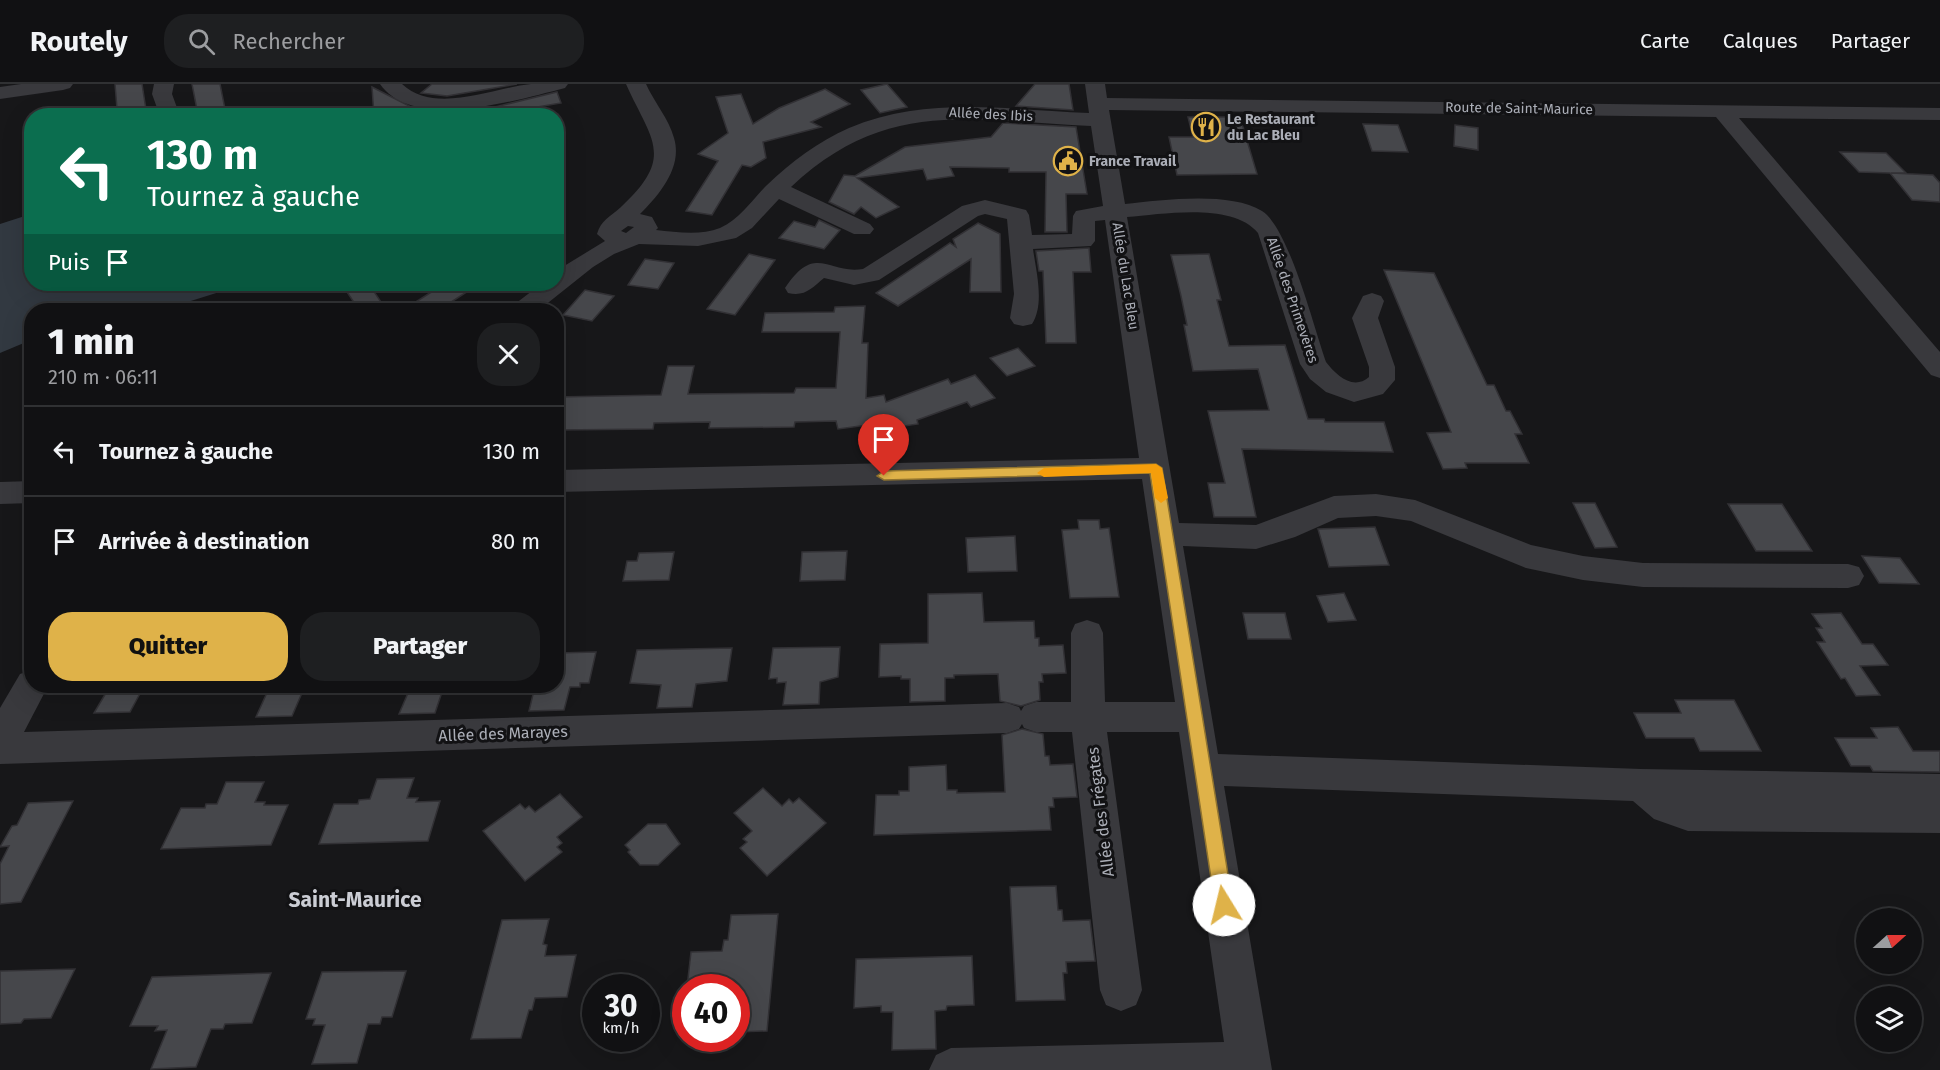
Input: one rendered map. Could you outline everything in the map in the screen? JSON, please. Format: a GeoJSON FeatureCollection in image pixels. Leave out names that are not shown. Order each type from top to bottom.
{"type":"FeatureCollection","features":[{"type":"Feature","properties":{"kind":"street"},"geometry":{"type":"LineString","coordinates":[[0,93],[63,84]]}},
{"type":"Feature","properties":{"kind":"street"},"geometry":{"type":"LineString","coordinates":[[164,84],[162,94],[167,108]]}},
{"type":"Feature","properties":{"kind":"street"},"geometry":{"type":"LineString","coordinates":[[390,84],[406,99],[441,104],[558,84]]}},
{"type":"Feature","properties":{"kind":"street"},"geometry":{"type":"LineString","coordinates":[[564,278],[631,225],[666,156],[661,132],[636,84]]}},
{"type":"Feature","properties":{"kind":"street","name":"Allée des Ibis"},"geometry":{"type":"LineString","coordinates":[[631,225],[669,236],[707,238],[730,232],[748,222],[776,189],[816,155],[861,131],[917,115],[958,110],[1098,103]]}},
{"type":"Feature","properties":{"kind":"street","name":"Route de Saint-Maurice"},"geometry":{"type":"LineString","coordinates":[[1098,103],[1940,114]]}},
{"type":"Feature","properties":{"kind":"street","name":"Allée du Lac Bleu"},"geometry":{"type":"LineString","coordinates":[[1098,103],[1196,717],[1249,1067]]}},
{"type":"Feature","properties":{"kind":"street"},"geometry":{"type":"LineString","coordinates":[[1721,110],[1940,369]]}},
{"type":"Feature","properties":{"kind":"street"},"geometry":{"type":"LineString","coordinates":[[776,189],[862,229]]}},
{"type":"Feature","properties":{"kind":"street"},"geometry":{"type":"LineString","coordinates":[[797,288],[819,269],[854,278],[870,275],[970,211],[985,207],[1018,214],[1023,242],[1026,294],[1023,318]]}},
{"type":"Feature","properties":{"kind":"street","name":"Allée des Primevères"},"geometry":{"type":"LineString","coordinates":[[1116,210],[1228,208],[1256,217],[1270,233],[1313,364],[1324,378],[1342,391],[1368,390],[1382,380],[1382,367],[1365,318],[1372,302]]}},
{"type":"Feature","properties":{"kind":"street"},"geometry":{"type":"LineString","coordinates":[[1023,242],[1083,241],[1084,216],[1116,210]]}},
{"type":"Feature","properties":{"kind":"street"},"geometry":{"type":"LineString","coordinates":[[534,303],[548,291]]}},
{"type":"Feature","properties":{"kind":"street"},"geometry":{"type":"LineString","coordinates":[[564,481],[1156,468]]}},
{"type":"Feature","properties":{"kind":"street"},"geometry":{"type":"LineString","coordinates":[[0,493],[24,492]]}},
{"type":"Feature","properties":{"kind":"street"},"geometry":{"type":"LineString","coordinates":[[1166,534],[1256,537],[1284,529],[1334,507],[1376,505],[1415,511],[1526,556],[1583,568],[1643,575],[1848,576]]}},
{"type":"Feature","properties":{"kind":"street","name":"Allée des Frégates"},"geometry":{"type":"LineString","coordinates":[[1087,633],[1088,717],[1121,990]]}},
{"type":"Feature","properties":{"kind":"street"},"geometry":{"type":"LineString","coordinates":[[0,741],[27,693]]}},
{"type":"Feature","properties":{"kind":"street","name":"Allée des Marayes"},"geometry":{"type":"LineString","coordinates":[[0,748],[1021,718],[1196,717]]}},
{"type":"Feature","properties":{"kind":"street"},"geometry":{"type":"LineString","coordinates":[[1203,769],[1641,785],[1940,790]]}},
{"type":"Feature","properties":{"kind":"street"},"geometry":{"type":"LineString","coordinates":[[1641,785],[1667,807],[1688,814],[1940,816]]}},
{"type":"Feature","properties":{"kind":"street"},"geometry":{"type":"LineString","coordinates":[[951,1070],[1249,1067]]}},
{"type":"Feature","properties":{"kind":"shaded area"},"geometry":{"type":"Polygon","coordinates":[[[24,216],[24,291],[223,291],[184,303],[24,303],[24,343],[0,353],[0,224],[24,216]]]}},
{"type":"Feature","properties":{"kind":"building"},"geometry":{"type":"Polygon","coordinates":[[[115,84],[142,84],[146,108],[117,108],[115,84]]]}},
{"type":"Feature","properties":{"kind":"building"},"geometry":{"type":"Polygon","coordinates":[[[192,84],[220,84],[225,108],[197,108],[192,84]]]}},
{"type":"Feature","properties":{"kind":"building"},"geometry":{"type":"Polygon","coordinates":[[[432,84],[517,84],[447,96],[421,93],[432,84]]]}},
{"type":"Feature","properties":{"kind":"building"},"geometry":{"type":"Polygon","coordinates":[[[887,84],[907,107],[880,113],[861,90],[887,84]]]}},
{"type":"Feature","properties":{"kind":"building"},"geometry":{"type":"Polygon","coordinates":[[[1035,84],[1069,84],[1073,110],[1016,106],[1035,84]]]}},
{"type":"Feature","properties":{"kind":"building"},"geometry":{"type":"Polygon","coordinates":[[[372,87],[413,108],[373,108],[372,87]]]}},
{"type":"Feature","properties":{"kind":"building"},"geometry":{"type":"Polygon","coordinates":[[[825,89],[850,104],[811,122],[821,127],[763,142],[766,158],[751,167],[742,165],[712,215],[686,211],[718,161],[698,154],[728,133],[716,97],[741,94],[753,124],[779,108],[825,89]]]}},
{"type":"Feature","properties":{"kind":"building"},"geometry":{"type":"Polygon","coordinates":[[[557,92],[561,103],[531,108],[484,108],[557,92]]]}},
{"type":"Feature","properties":{"kind":"building"},"geometry":{"type":"Polygon","coordinates":[[[1188,117],[1240,117],[1257,174],[1177,175],[1169,137],[1193,137],[1188,117]]]}},
{"type":"Feature","properties":{"kind":"building"},"geometry":{"type":"Polygon","coordinates":[[[1003,123],[1076,127],[1087,194],[1066,194],[1067,232],[1045,232],[1046,172],[1009,172],[1009,168],[950,167],[954,176],[927,180],[923,169],[857,178],[899,207],[876,218],[861,207],[854,214],[829,202],[844,175],[855,176],[905,147],[991,137],[1003,123]]]}},
{"type":"Feature","properties":{"kind":"building"},"geometry":{"type":"Polygon","coordinates":[[[1363,124],[1398,125],[1408,152],[1372,151],[1363,124]]]}},
{"type":"Feature","properties":{"kind":"building"},"geometry":{"type":"Polygon","coordinates":[[[1455,125],[1478,128],[1478,150],[1454,146],[1455,125]]]}},
{"type":"Feature","properties":{"kind":"building"},"geometry":{"type":"Polygon","coordinates":[[[1840,152],[1886,153],[1906,173],[1891,173],[1933,175],[1940,183],[1940,202],[1912,200],[1890,173],[1859,172],[1840,152]]]}},
{"type":"Feature","properties":{"kind":"building"},"geometry":{"type":"Polygon","coordinates":[[[819,220],[840,230],[824,249],[779,238],[794,221],[815,227],[819,220]]]}},
{"type":"Feature","properties":{"kind":"building"},"geometry":{"type":"Polygon","coordinates":[[[978,223],[1000,234],[1001,292],[970,292],[971,259],[898,306],[876,293],[950,243],[956,247],[953,239],[978,223]]]}},
{"type":"Feature","properties":{"kind":"building"},"geometry":{"type":"Polygon","coordinates":[[[1089,248],[1091,272],[1073,272],[1076,343],[1046,343],[1043,271],[1039,271],[1036,251],[1089,248]]]}},
{"type":"Feature","properties":{"kind":"building"},"geometry":{"type":"Polygon","coordinates":[[[749,254],[775,260],[735,315],[707,309],[749,254]]]}},
{"type":"Feature","properties":{"kind":"building"},"geometry":{"type":"Polygon","coordinates":[[[1209,254],[1221,300],[1217,300],[1229,346],[1285,345],[1308,419],[1324,419],[1325,422],[1384,422],[1393,452],[1242,449],[1256,517],[1214,517],[1208,483],[1225,483],[1208,411],[1269,410],[1258,369],[1193,371],[1184,325],[1187,325],[1171,255],[1209,254]]]}},
{"type":"Feature","properties":{"kind":"building"},"geometry":{"type":"Polygon","coordinates":[[[645,259],[674,263],[658,289],[628,285],[645,259]]]}},
{"type":"Feature","properties":{"kind":"building"},"geometry":{"type":"Polygon","coordinates":[[[1384,270],[1434,273],[1487,385],[1494,385],[1506,411],[1510,411],[1522,434],[1515,434],[1529,463],[1465,463],[1467,468],[1443,469],[1427,433],[1451,432],[1384,270]]]}},
{"type":"Feature","properties":{"kind":"building"},"geometry":{"type":"Polygon","coordinates":[[[585,290],[614,296],[592,321],[564,314],[585,290]]]}},
{"type":"Feature","properties":{"kind":"building"},"geometry":{"type":"Polygon","coordinates":[[[346,291],[374,291],[381,302],[378,303],[354,303],[346,291]]]}},
{"type":"Feature","properties":{"kind":"building"},"geometry":{"type":"Polygon","coordinates":[[[433,291],[468,291],[450,303],[414,303],[433,291]]]}},
{"type":"Feature","properties":{"kind":"building"},"geometry":{"type":"Polygon","coordinates":[[[865,306],[862,343],[868,343],[866,398],[884,395],[886,402],[948,379],[951,384],[975,375],[995,398],[971,407],[967,402],[917,420],[918,424],[891,428],[890,422],[838,429],[836,421],[795,422],[794,427],[709,428],[710,422],[654,423],[653,429],[564,430],[564,397],[661,395],[668,366],[694,366],[688,394],[794,393],[796,388],[836,388],[840,332],[762,332],[765,313],[834,312],[835,307],[865,306]]]}},
{"type":"Feature","properties":{"kind":"building"},"geometry":{"type":"Polygon","coordinates":[[[1018,348],[1035,366],[1007,376],[990,358],[1018,348]]]}},
{"type":"Feature","properties":{"kind":"building"},"geometry":{"type":"Polygon","coordinates":[[[1573,503],[1595,503],[1617,547],[1595,548],[1573,503]]]}},
{"type":"Feature","properties":{"kind":"building"},"geometry":{"type":"Polygon","coordinates":[[[1728,504],[1782,504],[1812,551],[1756,551],[1728,504]]]}},
{"type":"Feature","properties":{"kind":"building"},"geometry":{"type":"Polygon","coordinates":[[[1078,520],[1099,520],[1100,529],[1109,528],[1119,597],[1070,598],[1062,530],[1079,529],[1078,520]]]}},
{"type":"Feature","properties":{"kind":"building"},"geometry":{"type":"Polygon","coordinates":[[[1375,527],[1389,565],[1329,567],[1318,529],[1375,527]]]}},
{"type":"Feature","properties":{"kind":"building"},"geometry":{"type":"Polygon","coordinates":[[[1015,536],[1017,571],[968,572],[966,538],[1015,536]]]}},
{"type":"Feature","properties":{"kind":"building"},"geometry":{"type":"Polygon","coordinates":[[[847,551],[845,580],[800,581],[802,552],[847,551]]]}},
{"type":"Feature","properties":{"kind":"building"},"geometry":{"type":"Polygon","coordinates":[[[674,552],[669,580],[623,581],[627,561],[637,561],[639,553],[674,552]]]}},
{"type":"Feature","properties":{"kind":"building"},"geometry":{"type":"Polygon","coordinates":[[[1862,556],[1900,558],[1919,584],[1879,583],[1862,556]]]}},
{"type":"Feature","properties":{"kind":"building"},"geometry":{"type":"Polygon","coordinates":[[[982,593],[984,622],[1034,621],[1035,638],[1039,638],[1039,646],[1063,645],[1066,673],[1042,674],[1043,682],[1039,682],[1040,700],[1021,706],[1000,701],[998,674],[954,675],[954,678],[945,678],[945,701],[910,702],[910,679],[901,679],[901,676],[879,677],[880,644],[928,643],[928,594],[982,593]]]}},
{"type":"Feature","properties":{"kind":"building"},"geometry":{"type":"Polygon","coordinates":[[[1344,593],[1356,620],[1328,622],[1317,596],[1344,593]]]}},
{"type":"Feature","properties":{"kind":"building"},"geometry":{"type":"Polygon","coordinates":[[[1243,613],[1285,613],[1291,639],[1248,639],[1243,613]]]}},
{"type":"Feature","properties":{"kind":"building"},"geometry":{"type":"Polygon","coordinates":[[[1841,613],[1862,644],[1873,644],[1888,665],[1860,666],[1880,695],[1856,696],[1845,678],[1841,679],[1817,642],[1825,642],[1816,628],[1822,628],[1812,614],[1841,613]]]}},
{"type":"Feature","properties":{"kind":"building"},"geometry":{"type":"Polygon","coordinates":[[[840,647],[838,677],[820,682],[819,704],[783,705],[786,682],[777,683],[777,678],[769,679],[773,648],[840,647]]]}},
{"type":"Feature","properties":{"kind":"building"},"geometry":{"type":"Polygon","coordinates":[[[732,648],[727,681],[696,684],[692,707],[657,708],[661,685],[630,683],[637,650],[732,648]]]}},
{"type":"Feature","properties":{"kind":"building"},"geometry":{"type":"Polygon","coordinates":[[[596,652],[589,683],[580,683],[580,687],[570,687],[564,710],[529,711],[533,693],[564,693],[564,653],[596,652]]]}},
{"type":"Feature","properties":{"kind":"building"},"geometry":{"type":"Polygon","coordinates":[[[106,693],[140,693],[130,712],[94,713],[106,693]]]}},
{"type":"Feature","properties":{"kind":"building"},"geometry":{"type":"Polygon","coordinates":[[[267,693],[302,693],[292,716],[256,717],[267,693]]]}},
{"type":"Feature","properties":{"kind":"building"},"geometry":{"type":"Polygon","coordinates":[[[408,693],[442,693],[435,713],[399,714],[408,693]]]}},
{"type":"Feature","properties":{"kind":"building"},"geometry":{"type":"Polygon","coordinates":[[[1675,700],[1734,700],[1761,751],[1700,751],[1694,738],[1646,738],[1634,713],[1681,713],[1675,700]]]}},
{"type":"Feature","properties":{"kind":"building"},"geometry":{"type":"Polygon","coordinates":[[[1898,727],[1913,751],[1940,751],[1940,772],[1873,771],[1870,766],[1851,766],[1835,738],[1877,738],[1871,728],[1898,727]]]}},
{"type":"Feature","properties":{"kind":"building"},"geometry":{"type":"Polygon","coordinates":[[[1022,729],[1043,734],[1045,756],[1049,756],[1050,765],[1073,764],[1077,797],[1053,798],[1054,807],[1049,807],[1051,830],[874,835],[876,795],[899,795],[899,791],[909,791],[909,767],[946,765],[947,790],[957,790],[957,793],[1005,792],[1002,735],[1022,729]]]}},
{"type":"Feature","properties":{"kind":"building"},"geometry":{"type":"Polygon","coordinates":[[[414,778],[407,798],[418,798],[416,802],[440,801],[428,841],[319,844],[334,804],[358,804],[359,800],[370,799],[377,779],[414,778]]]}},
{"type":"Feature","properties":{"kind":"building"},"geometry":{"type":"Polygon","coordinates":[[[226,782],[264,782],[255,802],[265,802],[264,805],[288,805],[271,845],[161,849],[181,808],[205,808],[206,804],[217,804],[226,782]]]}},
{"type":"Feature","properties":{"kind":"building"},"geometry":{"type":"Polygon","coordinates":[[[763,788],[782,806],[789,799],[793,803],[799,798],[826,823],[767,876],[740,848],[747,842],[743,839],[752,831],[734,813],[763,788]]]}},
{"type":"Feature","properties":{"kind":"building"},"geometry":{"type":"Polygon","coordinates":[[[560,794],[582,817],[557,837],[562,843],[557,847],[562,852],[525,881],[483,831],[520,804],[525,809],[529,806],[535,812],[560,794]]]}},
{"type":"Feature","properties":{"kind":"building"},"geometry":{"type":"Polygon","coordinates":[[[73,801],[21,902],[0,904],[0,864],[9,846],[0,847],[12,826],[17,825],[28,803],[73,801]]]}},
{"type":"Feature","properties":{"kind":"building"},"geometry":{"type":"Polygon","coordinates":[[[648,824],[666,824],[680,844],[658,865],[640,865],[625,845],[648,824]]]}},
{"type":"Feature","properties":{"kind":"building"},"geometry":{"type":"Polygon","coordinates":[[[1056,886],[1058,910],[1062,910],[1063,921],[1090,920],[1095,961],[1066,962],[1067,973],[1063,973],[1065,1000],[1016,1001],[1010,887],[1056,886]]]}},
{"type":"Feature","properties":{"kind":"building"},"geometry":{"type":"Polygon","coordinates":[[[778,914],[767,1031],[750,1032],[750,974],[688,974],[691,952],[722,951],[724,940],[728,940],[731,915],[778,914]]]}},
{"type":"Feature","properties":{"kind":"building"},"geometry":{"type":"Polygon","coordinates":[[[549,919],[543,944],[547,945],[545,956],[576,955],[567,997],[535,998],[521,1038],[471,1039],[502,920],[549,919]]]}},
{"type":"Feature","properties":{"kind":"building"},"geometry":{"type":"Polygon","coordinates":[[[972,956],[974,1005],[947,1006],[946,1010],[935,1011],[936,1049],[892,1050],[893,1012],[881,1012],[881,1006],[854,1008],[856,959],[972,956]]]}},
{"type":"Feature","properties":{"kind":"building"},"geometry":{"type":"Polygon","coordinates":[[[75,969],[51,1018],[24,1019],[21,1023],[0,1024],[0,971],[75,969]]]}},
{"type":"Feature","properties":{"kind":"building"},"geometry":{"type":"Polygon","coordinates":[[[406,971],[392,1017],[382,1017],[380,1024],[368,1024],[357,1063],[312,1064],[325,1025],[313,1025],[315,1019],[306,1019],[322,972],[406,971]]]}},
{"type":"Feature","properties":{"kind":"building"},"geometry":{"type":"Polygon","coordinates":[[[271,973],[252,1023],[225,1024],[223,1029],[211,1029],[196,1067],[151,1069],[167,1030],[155,1031],[158,1026],[130,1026],[152,977],[271,973]]]}},
{"type":"Feature","properties":{"kind":"slow traffic"},"geometry":{"type":"LineString","coordinates":[[1044,473],[1156,468],[1161,498]]}},
{"type":"Feature","properties":{"kind":"place","name":"Le Restaurant du Lac Bleu"},"geometry":{"type":"Point","coordinates":[1206,127]}},
{"type":"Feature","properties":{"kind":"place","name":"France Travail"},"geometry":{"type":"Point","coordinates":[1068,161]}},
{"type":"Feature","properties":{"kind":"district","name":"Saint-Maurice"},"geometry":{"type":"Point","coordinates":[355,900]}},
{"type":"Feature","properties":{"kind":"route"},"geometry":{"type":"LineString","coordinates":[[884,476],[1156,468],[1224,905]]}}]}
